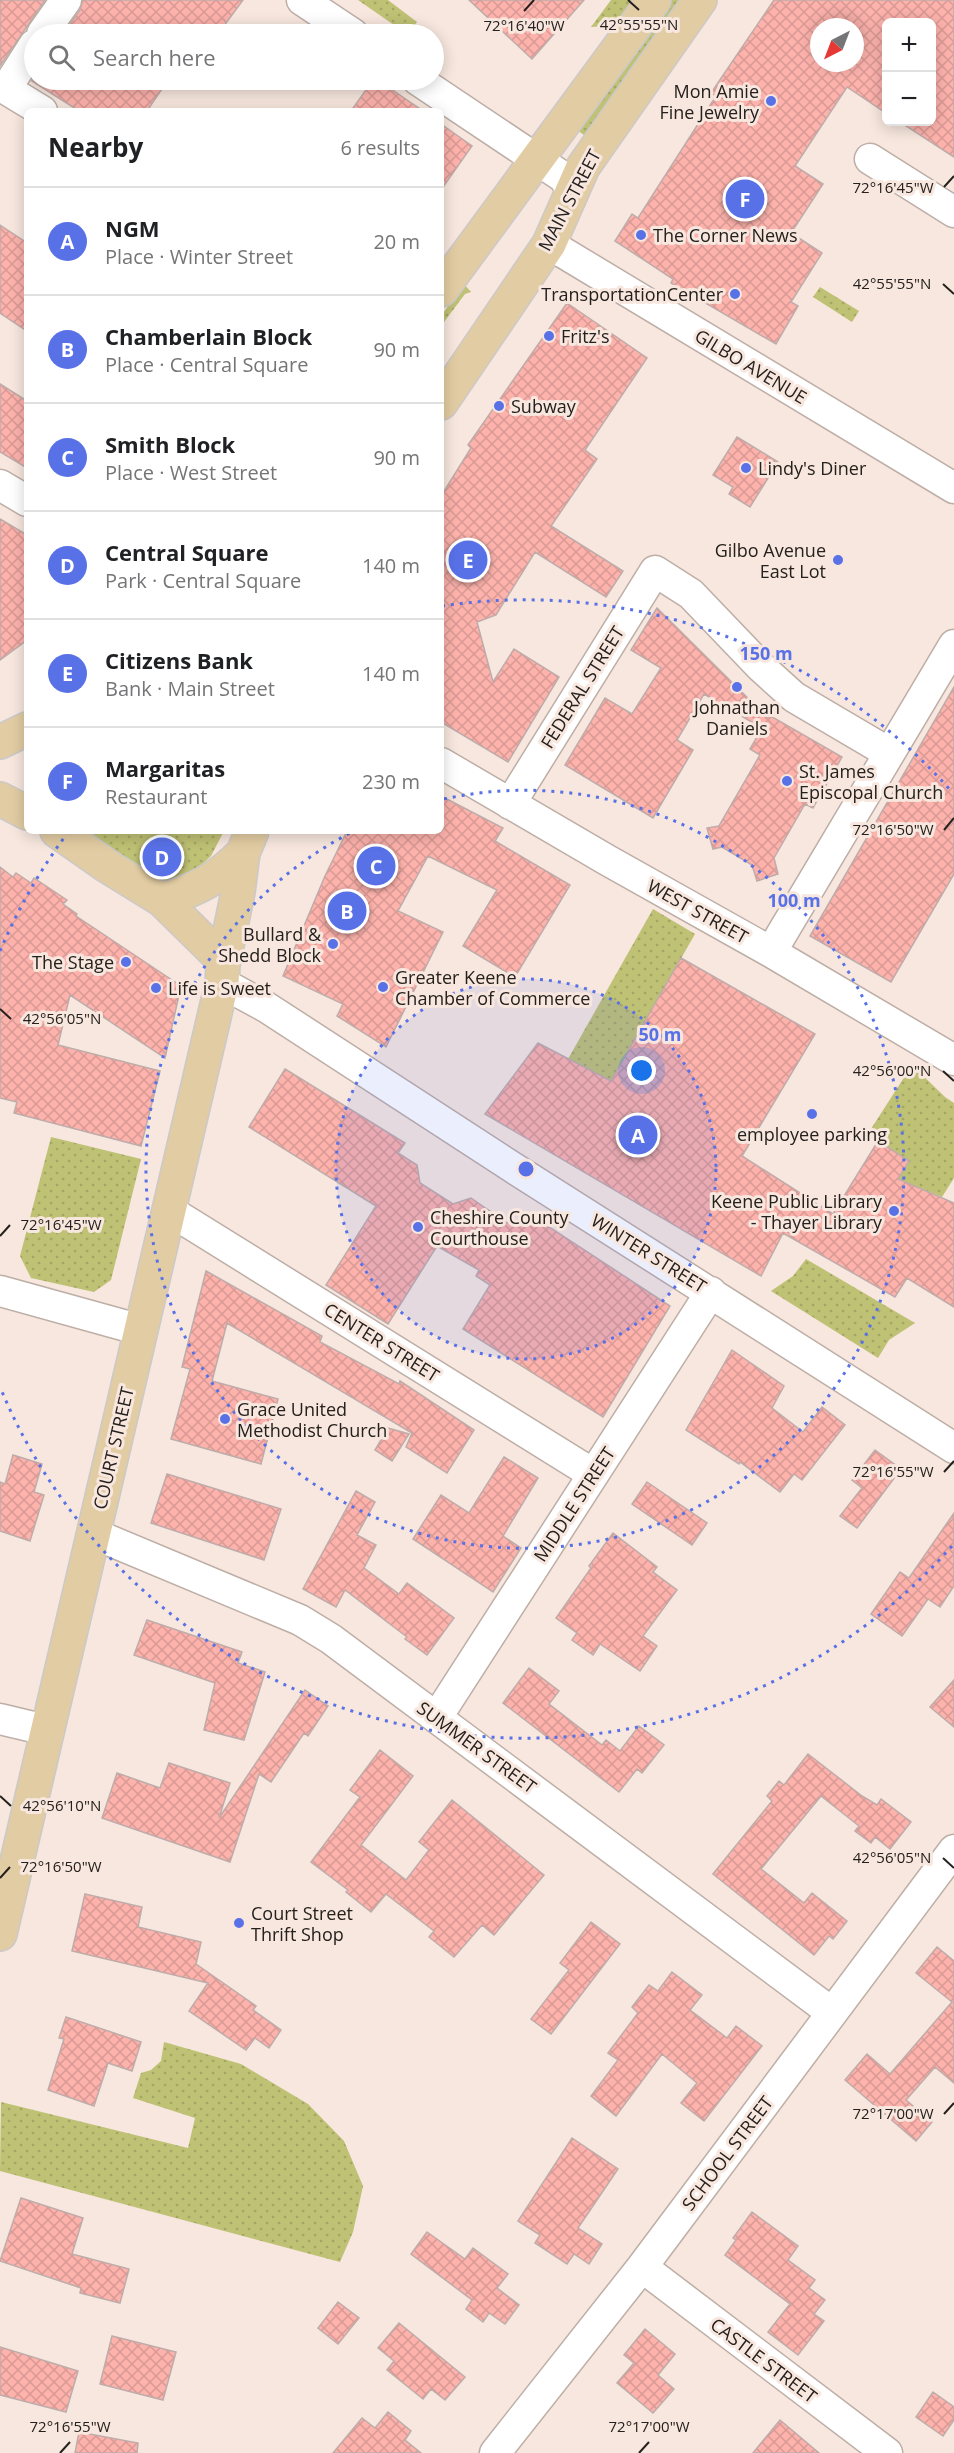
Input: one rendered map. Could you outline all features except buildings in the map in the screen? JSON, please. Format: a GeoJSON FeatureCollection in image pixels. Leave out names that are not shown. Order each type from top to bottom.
{"type":"FeatureCollection","features":[{"type":"Feature","properties":{"kind":"main road"},"geometry":{"type":"LineString","coordinates":[[444,286],[654,0]]}},
{"type":"Feature","properties":{"kind":"main road","name":"MAIN STREET"},"geometry":{"type":"LineString","coordinates":[[444,399],[549,244],[588,159],[700,0]]}},
{"type":"Feature","properties":{"kind":"main road"},"geometry":{"type":"LineString","coordinates":[[0,742],[24,730]]}},
{"type":"Feature","properties":{"kind":"main road"},"geometry":{"type":"LineString","coordinates":[[0,799],[24,811]]}},
{"type":"Feature","properties":{"kind":"main road"},"geometry":{"type":"LineString","coordinates":[[61,834],[116,872],[162,900],[223,972]]}},
{"type":"Feature","properties":{"kind":"main road"},"geometry":{"type":"LineString","coordinates":[[162,900],[203,886],[220,875],[247,842]]}},
{"type":"Feature","properties":{"kind":"main road","name":"COURT STREET"},"geometry":{"type":"LineString","coordinates":[[0,1934],[46,1730],[170,1211],[223,972],[247,842]]}},
{"type":"Feature","properties":{"kind":"street"},"geometry":{"type":"LineString","coordinates":[[49,24],[66,0]]}},
{"type":"Feature","properties":{"kind":"street"},"geometry":{"type":"LineString","coordinates":[[302,0],[339,24]]}},
{"type":"Feature","properties":{"kind":"street"},"geometry":{"type":"LineString","coordinates":[[24,61],[6,89],[37,108]]}},
{"type":"Feature","properties":{"kind":"street"},"geometry":{"type":"LineString","coordinates":[[433,90],[563,177],[569,186],[571,197]]}},
{"type":"Feature","properties":{"kind":"street"},"geometry":{"type":"LineString","coordinates":[[870,159],[954,212]]}},
{"type":"Feature","properties":{"kind":"street","name":"GILBO AVENUE"},"geometry":{"type":"LineString","coordinates":[[549,244],[954,488]]}},
{"type":"Feature","properties":{"kind":"street"},"geometry":{"type":"LineString","coordinates":[[0,485],[24,499]]}},
{"type":"Feature","properties":{"kind":"street","name":"FEDERAL STREET"},"geometry":{"type":"LineString","coordinates":[[510,804],[655,571],[691,594],[762,668],[794,697],[889,753]]}},
{"type":"Feature","properties":{"kind":"street"},"geometry":{"type":"LineString","coordinates":[[771,952],[954,645]]}},
{"type":"Feature","properties":{"kind":"street","name":"WEST STREET"},"geometry":{"type":"LineString","coordinates":[[444,765],[954,1060]]}},
{"type":"Feature","properties":{"kind":"street","name":"WINTER STREET"},"geometry":{"type":"LineString","coordinates":[[223,972],[266,1007],[450,1125],[509,1166],[711,1292],[954,1449]]}},
{"type":"Feature","properties":{"kind":"street","name":"CENTER STREET"},"geometry":{"type":"LineString","coordinates":[[170,1211],[593,1474]]}},
{"type":"Feature","properties":{"kind":"street"},"geometry":{"type":"LineString","coordinates":[[0,1291],[141,1330]]}},
{"type":"Feature","properties":{"kind":"street","name":"MIDDLE STREET"},"geometry":{"type":"LineString","coordinates":[[437,1717],[711,1292]]}},
{"type":"Feature","properties":{"kind":"street","name":"SUMMER STREET"},"geometry":{"type":"LineString","coordinates":[[94,1534],[300,1620],[331,1639],[831,2012]]}},
{"type":"Feature","properties":{"kind":"street"},"geometry":{"type":"LineString","coordinates":[[0,1719],[46,1730]]}},
{"type":"Feature","properties":{"kind":"street","name":"SCHOOL STREET"},"geometry":{"type":"LineString","coordinates":[[495,2453],[642,2267],[954,1850]]}},
{"type":"Feature","properties":{"kind":"street","name":"CASTLE STREET"},"geometry":{"type":"LineString","coordinates":[[642,2267],[855,2444],[887,2453]]}},
{"type":"Feature","properties":{"kind":"green space"},"geometry":{"type":"Polygon","coordinates":[[[358,0],[388,0],[417,22],[416,24],[392,24],[358,0]]]}},
{"type":"Feature","properties":{"kind":"green space"},"geometry":{"type":"Polygon","coordinates":[[[611,0],[635,0],[620,25],[591,27],[611,0]]]}},
{"type":"Feature","properties":{"kind":"green space"},"geometry":{"type":"Polygon","coordinates":[[[670,0],[680,0],[584,135],[577,130],[670,0]]]}},
{"type":"Feature","properties":{"kind":"green space"},"geometry":{"type":"Polygon","coordinates":[[[464,284],[471,292],[465,294],[444,322],[444,312],[464,284]]]}},
{"type":"Feature","properties":{"kind":"green space"},"geometry":{"type":"Polygon","coordinates":[[[820,287],[859,311],[852,322],[813,297],[820,287]]]}},
{"type":"Feature","properties":{"kind":"green space"},"geometry":{"type":"Polygon","coordinates":[[[91,834],[222,834],[211,856],[194,872],[171,881],[153,881],[97,841],[91,834]]]}},
{"type":"Feature","properties":{"kind":"green space"},"geometry":{"type":"Polygon","coordinates":[[[653,909],[695,934],[611,1081],[568,1059],[653,909]]]}},
{"type":"Feature","properties":{"kind":"green space"},"geometry":{"type":"Polygon","coordinates":[[[912,1065],[954,1103],[954,1178],[942,1197],[898,1179],[909,1161],[878,1141],[869,1132],[912,1065]]]}},
{"type":"Feature","properties":{"kind":"green space"},"geometry":{"type":"Polygon","coordinates":[[[51,1137],[141,1159],[111,1280],[94,1292],[31,1278],[20,1256],[51,1137]]]}},
{"type":"Feature","properties":{"kind":"green space"},"geometry":{"type":"Polygon","coordinates":[[[806,1259],[915,1323],[889,1340],[878,1358],[771,1291],[793,1276],[806,1259]]]}},
{"type":"Feature","properties":{"kind":"green space"},"geometry":{"type":"Polygon","coordinates":[[[164,2042],[241,2064],[308,2104],[344,2141],[363,2186],[353,2232],[340,2262],[0,2171],[1,2102],[188,2148],[195,2118],[133,2098],[141,2073],[151,2070],[161,2061],[164,2042]]]}},
{"type":"Feature","properties":{"kind":"place","name":"Mon Amie Fine Jewelry"},"geometry":{"type":"Point","coordinates":[771,101]}},
{"type":"Feature","properties":{"kind":"place","name":"Margaritas"},"geometry":{"type":"Point","coordinates":[745,199]}},
{"type":"Feature","properties":{"kind":"place","name":"The Corner News"},"geometry":{"type":"Point","coordinates":[641,235]}},
{"type":"Feature","properties":{"kind":"place","name":"TransportationCenter"},"geometry":{"type":"Point","coordinates":[735,294]}},
{"type":"Feature","properties":{"kind":"place","name":"Fritz's"},"geometry":{"type":"Point","coordinates":[549,336]}},
{"type":"Feature","properties":{"kind":"place","name":"Subway"},"geometry":{"type":"Point","coordinates":[499,406]}},
{"type":"Feature","properties":{"kind":"place","name":"Lindy's Diner"},"geometry":{"type":"Point","coordinates":[746,468]}},
{"type":"Feature","properties":{"kind":"place","name":"Citizens Bank"},"geometry":{"type":"Point","coordinates":[468,560]}},
{"type":"Feature","properties":{"kind":"place","name":"Gilbo Avenue East Lot"},"geometry":{"type":"Point","coordinates":[838,560]}},
{"type":"Feature","properties":{"kind":"place","name":"Johnathan Daniels"},"geometry":{"type":"Point","coordinates":[737,687]}},
{"type":"Feature","properties":{"kind":"place","name":"St. James Episcopal Church"},"geometry":{"type":"Point","coordinates":[787,781]}},
{"type":"Feature","properties":{"kind":"place","name":"Central Square"},"geometry":{"type":"Point","coordinates":[162,857]}},
{"type":"Feature","properties":{"kind":"place","name":"Smith Block"},"geometry":{"type":"Point","coordinates":[376,866]}},
{"type":"Feature","properties":{"kind":"place","name":"Chamberlain Block"},"geometry":{"type":"Point","coordinates":[347,911]}},
{"type":"Feature","properties":{"kind":"place","name":"Bullard & Shedd Block"},"geometry":{"type":"Point","coordinates":[333,944]}},
{"type":"Feature","properties":{"kind":"place","name":"The Stage"},"geometry":{"type":"Point","coordinates":[126,962]}},
{"type":"Feature","properties":{"kind":"place","name":"Greater Keene Chamber of Commerce"},"geometry":{"type":"Point","coordinates":[383,987]}},
{"type":"Feature","properties":{"kind":"place","name":"Life is Sweet"},"geometry":{"type":"Point","coordinates":[156,988]}},
{"type":"Feature","properties":{"kind":"place","name":"employee parking"},"geometry":{"type":"Point","coordinates":[812,1114]}},
{"type":"Feature","properties":{"kind":"place","name":"NGM"},"geometry":{"type":"Point","coordinates":[638,1135]}},
{"type":"Feature","properties":{"kind":"place","name":"Keene Public Library - Thayer Library"},"geometry":{"type":"Point","coordinates":[894,1211]}},
{"type":"Feature","properties":{"kind":"place","name":"Cheshire County Courthouse"},"geometry":{"type":"Point","coordinates":[418,1227]}},
{"type":"Feature","properties":{"kind":"place","name":"Grace United Methodist Church"},"geometry":{"type":"Point","coordinates":[225,1419]}},
{"type":"Feature","properties":{"kind":"place","name":"Court Street Thrift Shop"},"geometry":{"type":"Point","coordinates":[239,1923]}}]}
